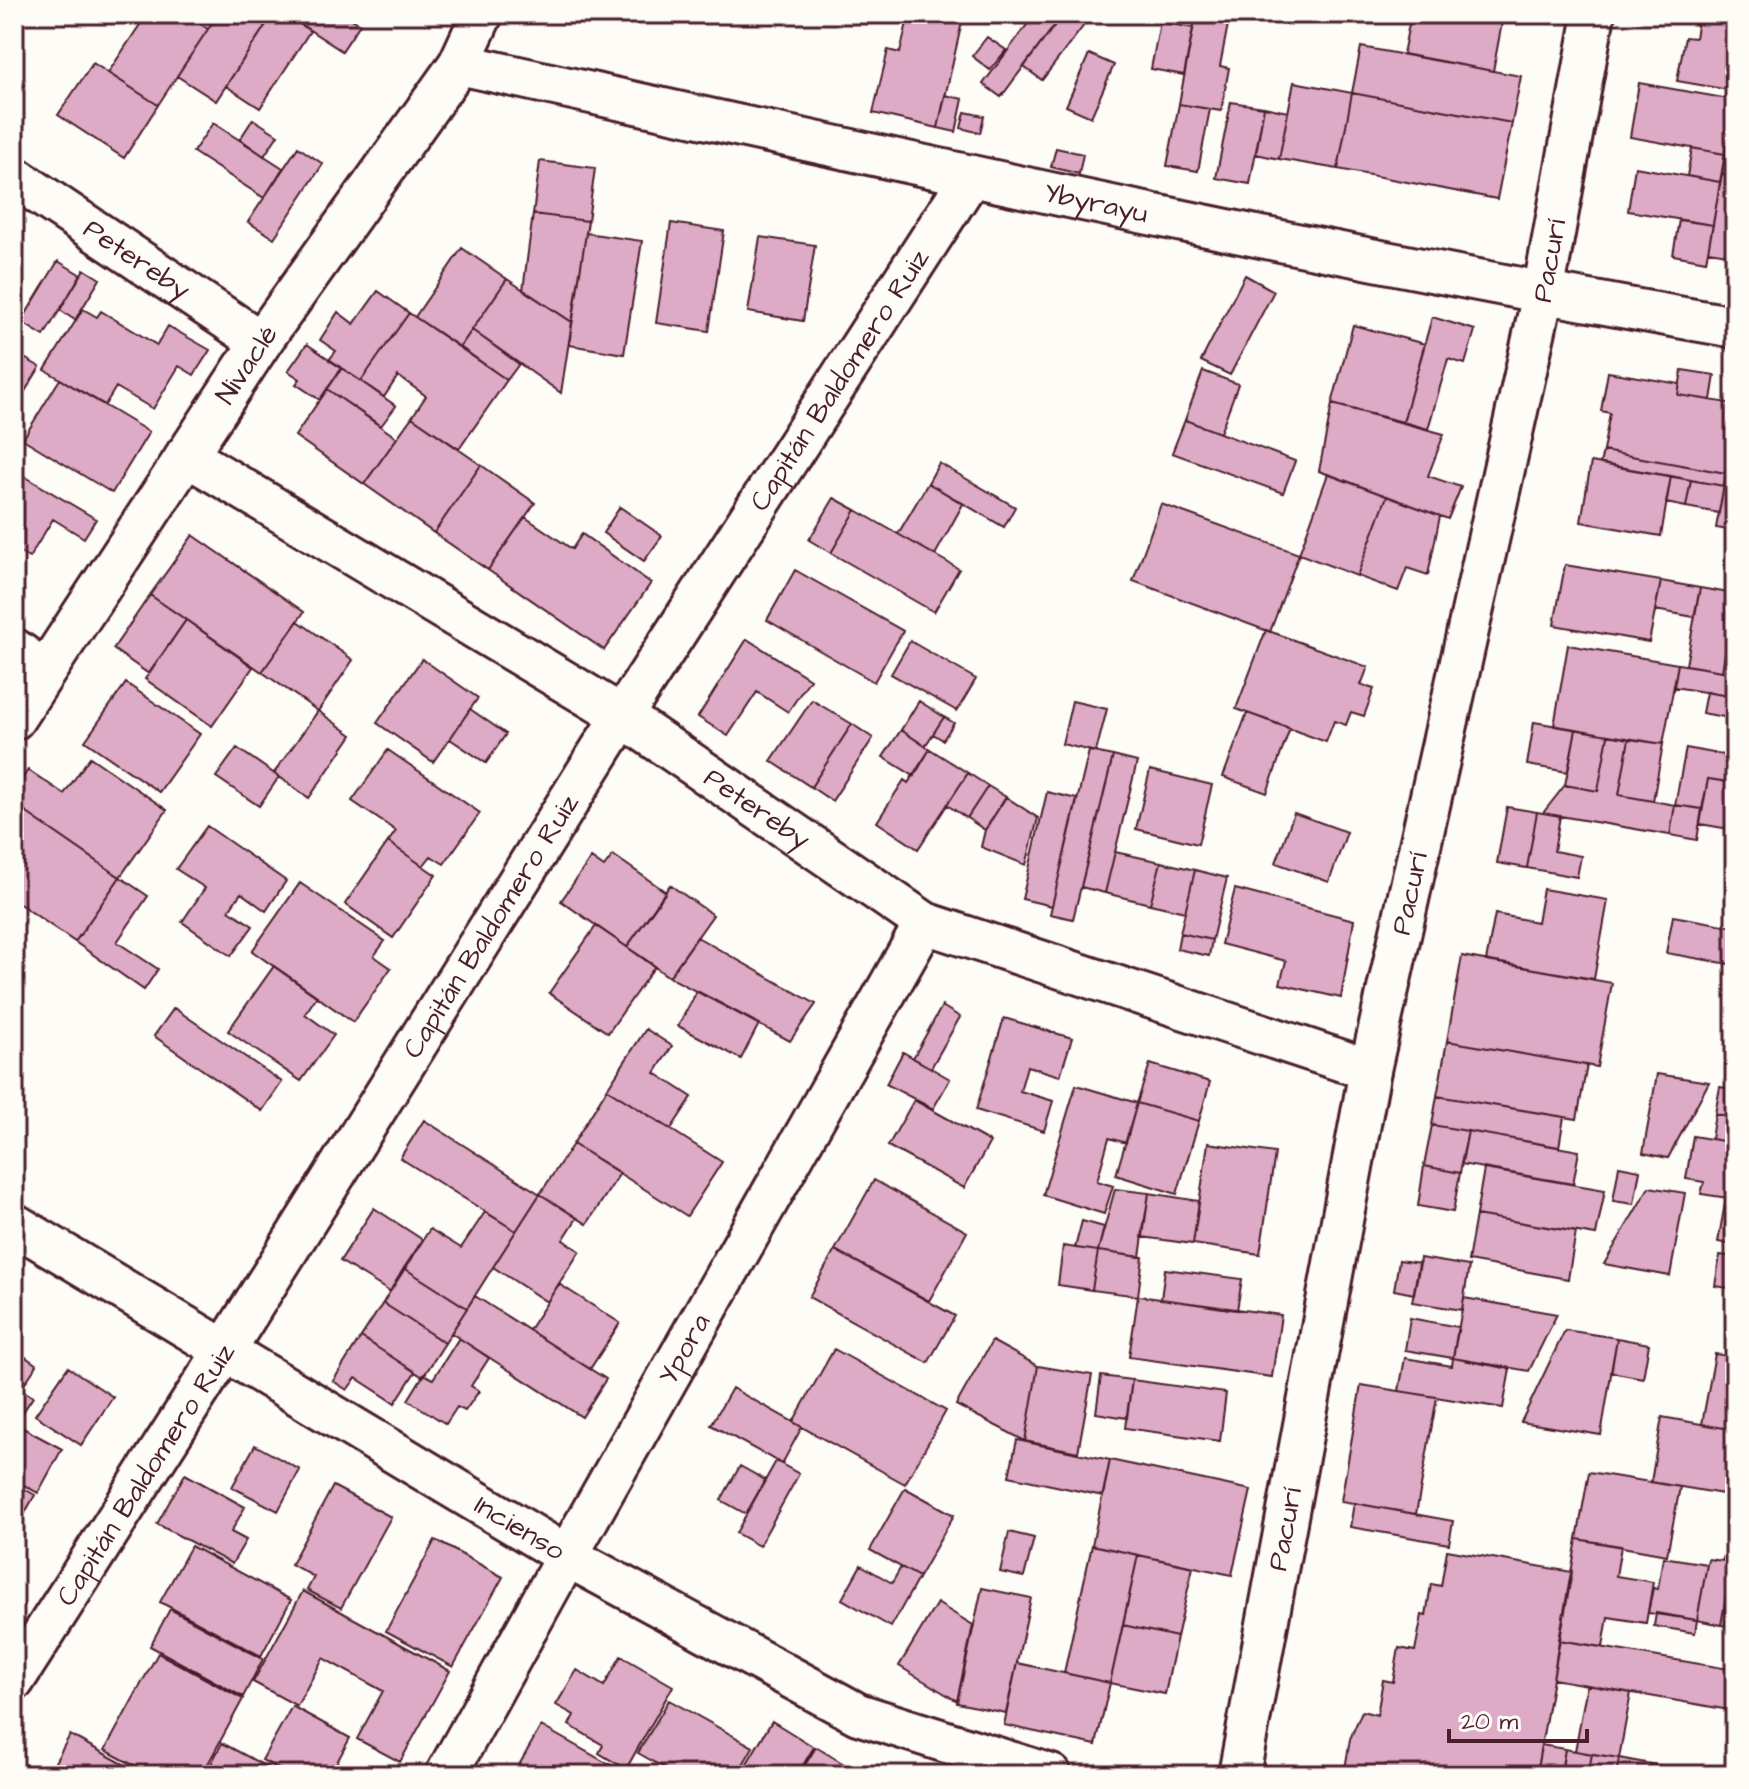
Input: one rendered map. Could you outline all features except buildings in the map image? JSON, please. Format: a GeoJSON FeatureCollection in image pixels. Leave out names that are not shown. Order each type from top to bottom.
{"type":"FeatureCollection","features":[{"type":"Feature","properties":{"kind":"street","name":"Nivaclé"},"geometry":{"type":"LineString","coordinates":[[14,719],[30,660],[186,455],[261,342],[459,64],[482,14]]}},
{"type":"Feature","properties":{"kind":"street","name":"Pacurí"},"geometry":{"type":"LineString","coordinates":[[1239,1775],[1370,1070],[1543,294],[1594,14]]}},
{"type":"Feature","properties":{"kind":"street","name":"Ybyrayu"},"geometry":{"type":"LineString","coordinates":[[459,64],[971,176],[1543,294],[1735,327]]}},
{"type":"Feature","properties":{"kind":"street","name":"Capitán Baldomero Ruiz"},"geometry":{"type":"LineString","coordinates":[[14,1680],[225,1350],[622,716],[971,176]]}},
{"type":"Feature","properties":{"kind":"street","name":"Petereby"},"geometry":{"type":"LineString","coordinates":[[14,177],[261,342]]}},
{"type":"Feature","properties":{"kind":"street","name":"Petereby"},"geometry":{"type":"LineString","coordinates":[[186,455],[622,716],[925,923],[1370,1070]]}},
{"type":"Feature","properties":{"kind":"street","name":"Ypora"},"geometry":{"type":"LineString","coordinates":[[446,1775],[925,923]]}},
{"type":"Feature","properties":{"kind":"street","name":"Incienso"},"geometry":{"type":"LineString","coordinates":[[14,1224],[567,1556],[858,1714],[1047,1775]]}}]}
